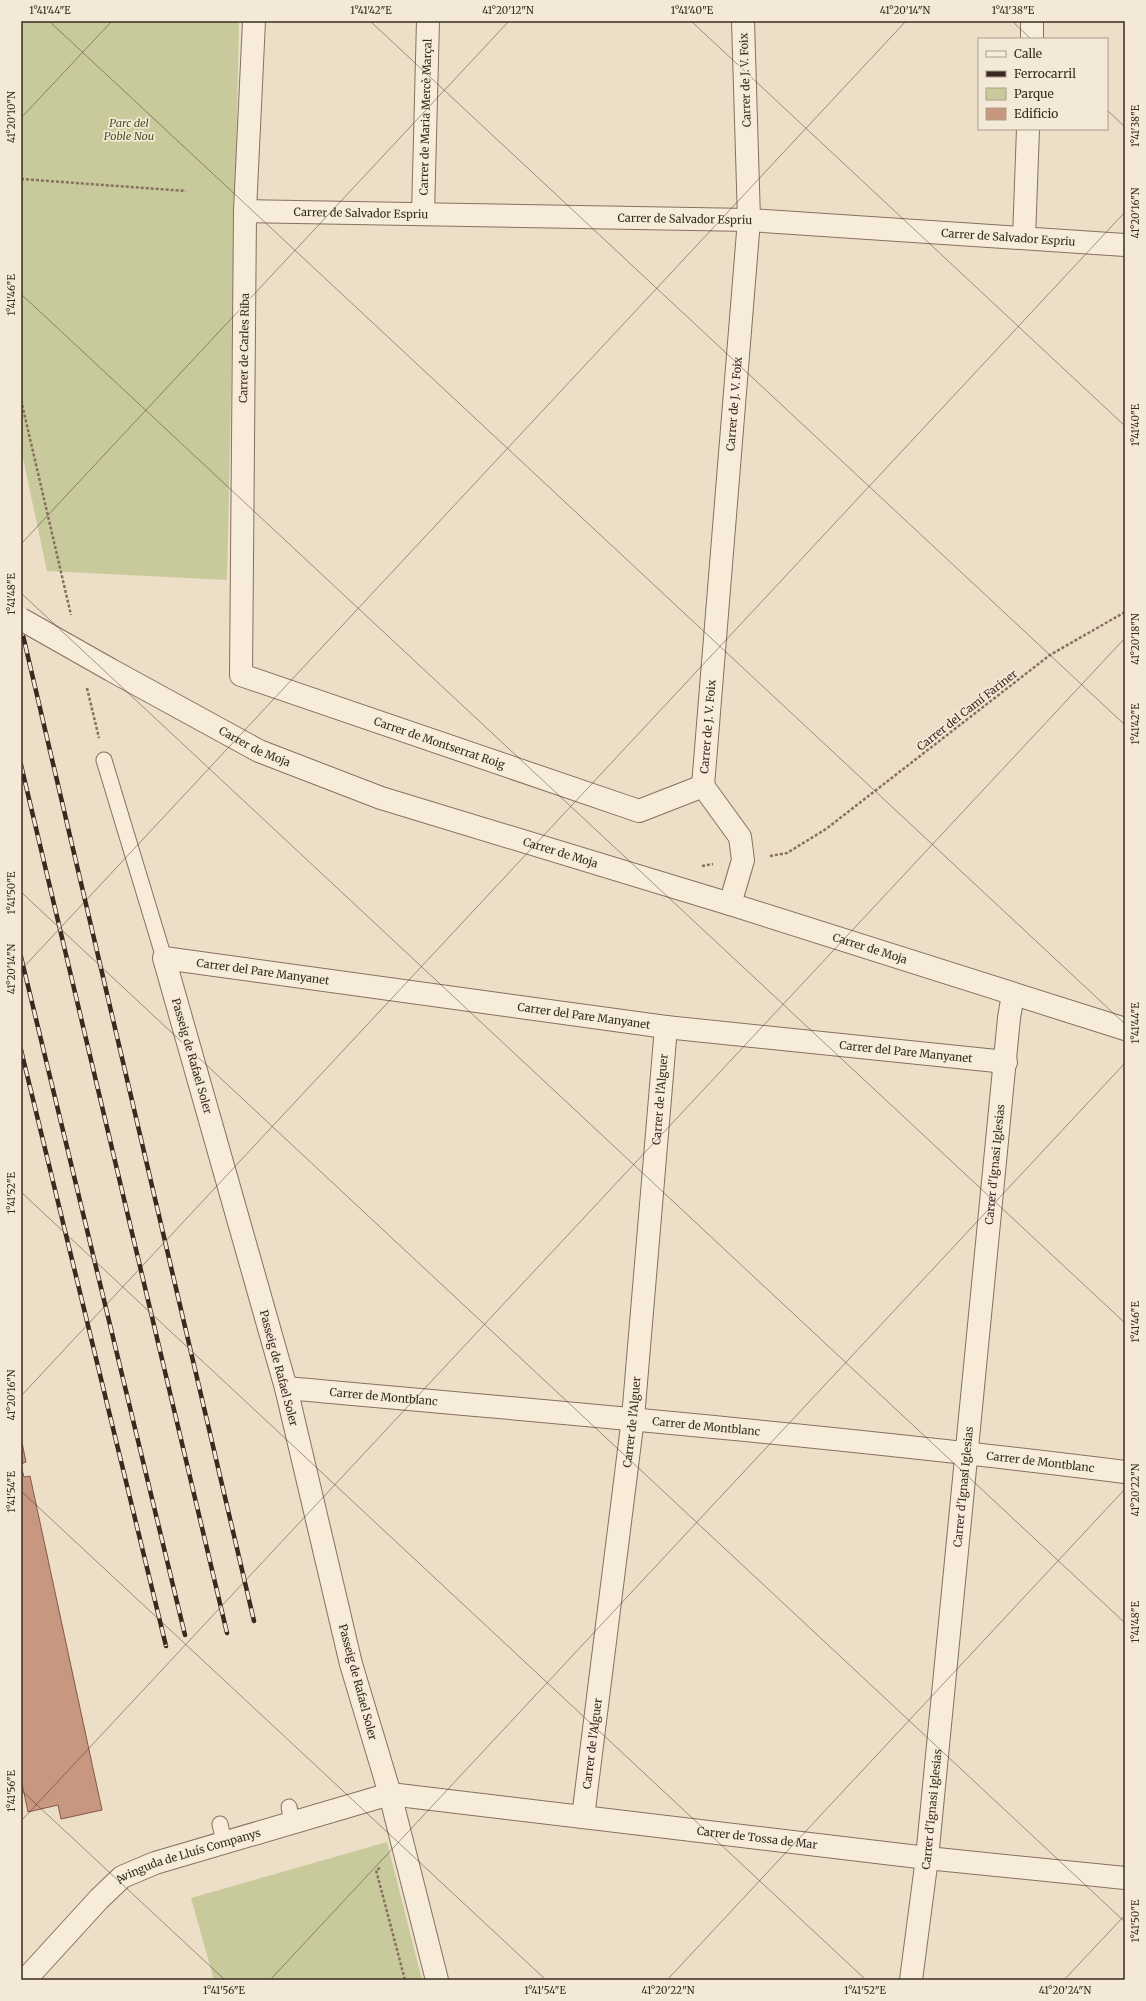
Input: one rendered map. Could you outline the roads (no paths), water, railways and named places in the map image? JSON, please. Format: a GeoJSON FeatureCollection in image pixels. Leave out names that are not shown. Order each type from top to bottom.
{"type":"FeatureCollection","features":[{"type":"Feature","properties":{"kind":"street","name":"Carrer de Carles Riba"},"geometry":{"type":"LineString","coordinates":[[241,675],[245,211],[254,21]]}},
{"type":"Feature","properties":{"kind":"street","name":"Carrer de Maria Mercè Marçal"},"geometry":{"type":"LineString","coordinates":[[424,214],[428,21]]}},
{"type":"Feature","properties":{"kind":"street","name":"Carrer de J. V. Foix"},"geometry":{"type":"LineString","coordinates":[[730,904],[743,860],[740,837],[703,786],[749,220],[744,21]]}},
{"type":"Feature","properties":{"kind":"street"},"geometry":{"type":"LineString","coordinates":[[1032,21],[1032,38]]}},
{"type":"Feature","properties":{"kind":"street"},"geometry":{"type":"LineString","coordinates":[[1024,238],[1028,130]]}},
{"type":"Feature","properties":{"kind":"street","name":"Carrer de Salvador Espriu"},"geometry":{"type":"LineString","coordinates":[[245,211],[749,220],[1125,245]]}},
{"type":"Feature","properties":{"kind":"street","name":"Carrer de Moja"},"geometry":{"type":"LineString","coordinates":[[21,619],[259,751],[381,798],[730,904],[1125,1029]]}},
{"type":"Feature","properties":{"kind":"street","name":"Carrer de Montserrat Roig"},"geometry":{"type":"LineString","coordinates":[[241,675],[639,811]]}},
{"type":"Feature","properties":{"kind":"street","name":"Carrer de J. V. Foix"},"geometry":{"type":"LineString","coordinates":[[639,811],[703,786]]}},
{"type":"Feature","properties":{"kind":"street","name":"Carrer del Pare Manyanet"},"geometry":{"type":"LineString","coordinates":[[164,958],[666,1026],[1006,1062]]}},
{"type":"Feature","properties":{"kind":"street","name":"Passeig de Rafael Soler"},"geometry":{"type":"LineString","coordinates":[[164,958],[286,1388],[351,1664],[390,1794],[437,1980]]}},
{"type":"Feature","properties":{"kind":"street","name":"Carrer d'Ignasi Iglesias"},"geometry":{"type":"LineString","coordinates":[[911,1980],[926,1858],[1006,1062],[1009,1018],[1014,994]]}},
{"type":"Feature","properties":{"kind":"street","name":"Carrer de l'Alguer"},"geometry":{"type":"LineString","coordinates":[[583,1817],[632,1418],[666,1026]]}},
{"type":"Feature","properties":{"kind":"street","name":"Carrer de Montblanc"},"geometry":{"type":"LineString","coordinates":[[286,1388],[632,1418],[966,1452],[1125,1472]]}},
{"type":"Feature","properties":{"kind":"street","name":"Avinguda de Lluís Companys"},"geometry":{"type":"LineString","coordinates":[[25,1980],[99,1899],[122,1877],[222,1833],[291,1815],[390,1794]]}},
{"type":"Feature","properties":{"kind":"street","name":"Carrer de Tossa de Mar"},"geometry":{"type":"LineString","coordinates":[[390,1794],[926,1858],[1125,1878]]}},
{"type":"Feature","properties":{"kind":"lane","name":"Passeig de Rafael Soler"},"geometry":{"type":"LineString","coordinates":[[104,760],[164,958]]}},
{"type":"Feature","properties":{"kind":"railway"},"geometry":{"type":"LineString","coordinates":[[21,627],[254,1621]]}},
{"type":"Feature","properties":{"kind":"railway"},"geometry":{"type":"LineString","coordinates":[[21,765],[227,1633]]}},
{"type":"Feature","properties":{"kind":"railway"},"geometry":{"type":"LineString","coordinates":[[21,957],[185,1635]]}},
{"type":"Feature","properties":{"kind":"railway"},"geometry":{"type":"LineString","coordinates":[[21,1050],[166,1646]]}},
{"type":"Feature","properties":{"kind":"park label","name":"Parc del Poble Nou"},"geometry":{"type":"Point","coordinates":[129,129]}}]}
